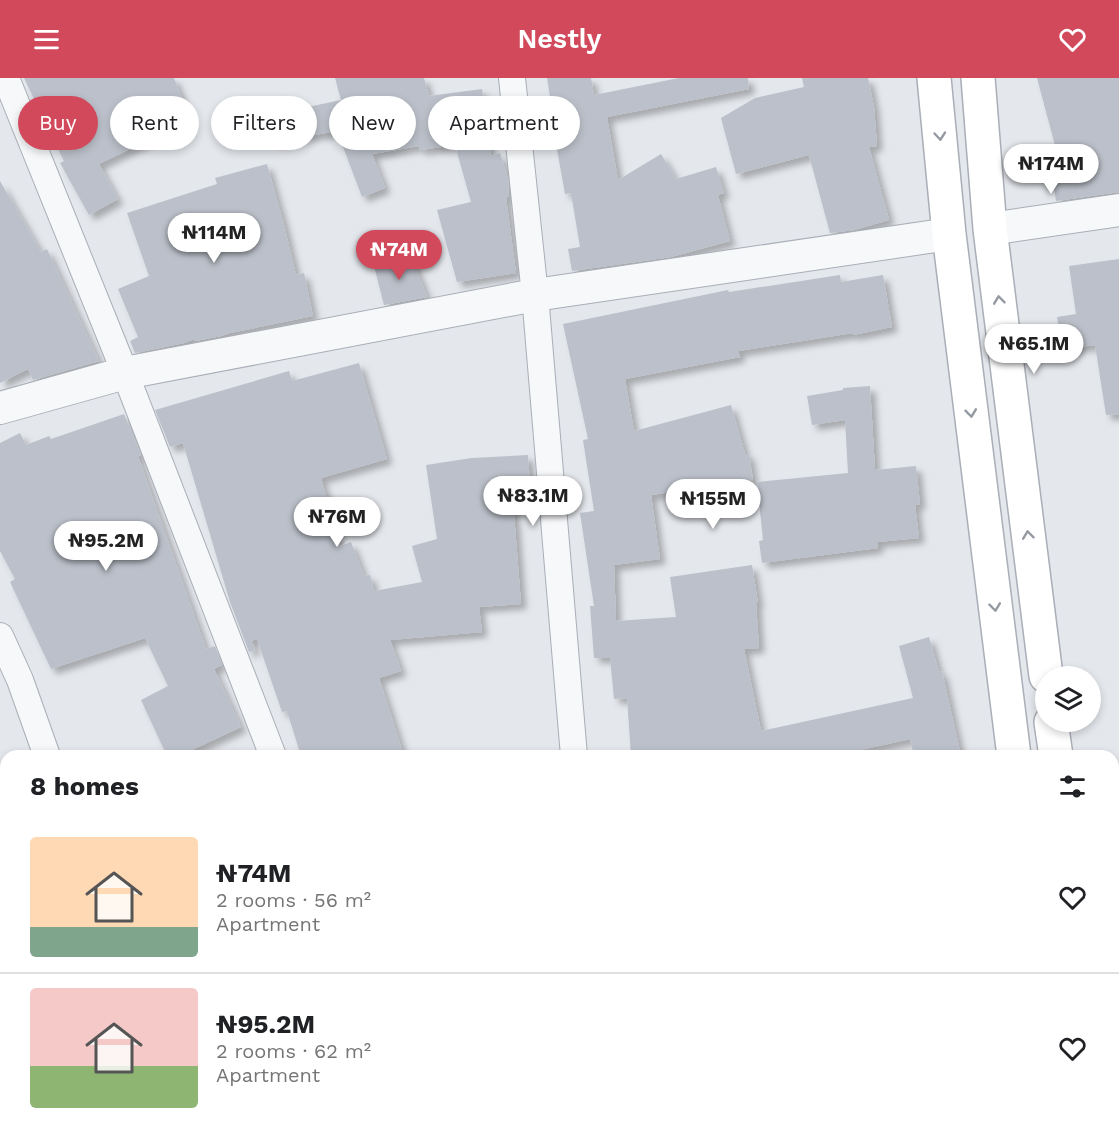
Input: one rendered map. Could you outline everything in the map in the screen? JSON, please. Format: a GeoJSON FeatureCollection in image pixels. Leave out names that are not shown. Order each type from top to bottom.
{"type":"FeatureCollection","features":[{"type":"Feature","properties":{"kind":"main road"},"geometry":{"type":"LineString","coordinates":[[934,78],[949,234],[1013,750]]}},
{"type":"Feature","properties":{"kind":"main road"},"geometry":{"type":"LineString","coordinates":[[978,78],[990,229],[1045,666]]}},
{"type":"Feature","properties":{"kind":"main road"},"geometry":{"type":"LineString","coordinates":[[1052,732],[1055,750]]}},
{"type":"Feature","properties":{"kind":"street"},"geometry":{"type":"LineString","coordinates":[[6,78],[125,373],[271,750]]}},
{"type":"Feature","properties":{"kind":"street"},"geometry":{"type":"LineString","coordinates":[[512,78],[535,295],[573,750]]}},
{"type":"Feature","properties":{"kind":"street"},"geometry":{"type":"LineString","coordinates":[[990,229],[1119,210]]}},
{"type":"Feature","properties":{"kind":"street"},"geometry":{"type":"LineString","coordinates":[[0,408],[125,373],[535,295],[949,234]]}},
{"type":"Feature","properties":{"kind":"street"},"geometry":{"type":"LineString","coordinates":[[0,636],[20,680],[45,750]]}},
{"type":"Feature","properties":{"kind":"building"},"geometry":{"type":"Polygon","coordinates":[[[24,78],[174,78],[181,96],[110,96],[110,150],[128,150],[99,164],[118,199],[89,215],[60,163],[64,161],[59,150],[98,150],[98,96],[33,96],[24,78]]]}},
{"type":"Feature","properties":{"kind":"building"},"geometry":{"type":"Polygon","coordinates":[[[335,78],[424,78],[429,96],[428,149],[420,150],[419,146],[416,147],[416,96],[340,96],[335,78]]]}},
{"type":"Feature","properties":{"kind":"building"},"geometry":{"type":"Polygon","coordinates":[[[547,78],[591,78],[594,95],[679,78],[748,78],[749,89],[607,117],[618,180],[661,154],[676,179],[716,167],[724,193],[718,195],[730,241],[671,257],[572,271],[568,249],[580,247],[571,193],[565,194],[557,150],[580,150],[580,96],[550,96],[547,78]]]}},
{"type":"Feature","properties":{"kind":"building"},"geometry":{"type":"Polygon","coordinates":[[[802,78],[868,78],[874,107],[877,146],[869,147],[889,220],[854,230],[830,233],[809,155],[736,174],[721,118],[755,98],[804,87],[802,78]]]}},
{"type":"Feature","properties":{"kind":"building"},"geometry":{"type":"Polygon","coordinates":[[[1037,78],[1119,78],[1119,192],[1056,201],[1049,154],[1057,153],[1037,78]]]}},
{"type":"Feature","properties":{"kind":"building"},"geometry":{"type":"Polygon","coordinates":[[[482,89],[483,96],[429,96],[482,89]]]}},
{"type":"Feature","properties":{"kind":"building"},"geometry":{"type":"Polygon","coordinates":[[[329,103],[329,132],[317,135],[317,105],[329,103]]]}},
{"type":"Feature","properties":{"kind":"building"},"geometry":{"type":"Polygon","coordinates":[[[344,150],[396,150],[372,154],[385,188],[362,197],[344,150]]]}},
{"type":"Feature","properties":{"kind":"building"},"geometry":{"type":"Polygon","coordinates":[[[456,150],[490,150],[491,156],[500,153],[508,179],[509,196],[506,198],[516,273],[457,282],[437,210],[471,202],[456,150]]]}},
{"type":"Feature","properties":{"kind":"building"},"geometry":{"type":"Polygon","coordinates":[[[267,164],[296,275],[304,273],[313,316],[135,353],[130,341],[138,337],[118,289],[149,276],[127,213],[217,184],[215,178],[267,164]]]}},
{"type":"Feature","properties":{"kind":"building"},"geometry":{"type":"Polygon","coordinates":[[[0,181],[41,252],[47,249],[99,361],[33,380],[28,369],[0,383],[0,181]]]}},
{"type":"Feature","properties":{"kind":"building"},"geometry":{"type":"Polygon","coordinates":[[[411,256],[427,297],[384,305],[374,266],[411,256]]]}},
{"type":"Feature","properties":{"kind":"building"},"geometry":{"type":"Polygon","coordinates":[[[1119,259],[1119,414],[1106,415],[1095,345],[1062,349],[1057,317],[1076,314],[1069,266],[1119,259]]]}},
{"type":"Feature","properties":{"kind":"building"},"geometry":{"type":"Polygon","coordinates":[[[840,275],[841,282],[883,275],[892,327],[853,335],[853,333],[738,351],[740,357],[625,379],[634,431],[731,405],[745,454],[749,454],[753,480],[651,495],[660,559],[614,565],[616,621],[676,617],[670,577],[752,565],[758,603],[756,603],[759,648],[744,649],[761,731],[913,698],[899,646],[929,637],[939,672],[942,671],[960,750],[913,750],[910,739],[860,750],[631,750],[627,698],[614,699],[610,658],[594,658],[590,606],[594,606],[580,513],[594,511],[583,440],[588,439],[563,324],[728,290],[729,292],[840,275]]]}},
{"type":"Feature","properties":{"kind":"building"},"geometry":{"type":"Polygon","coordinates":[[[359,363],[387,459],[321,478],[340,546],[351,542],[364,576],[370,575],[374,591],[422,582],[412,546],[437,539],[426,465],[472,458],[528,455],[531,500],[513,501],[521,604],[479,607],[482,632],[390,640],[401,671],[379,678],[402,750],[299,750],[287,711],[282,712],[257,639],[251,641],[255,650],[249,652],[230,602],[183,443],[170,447],[155,410],[289,371],[292,381],[359,363]]]}},
{"type":"Feature","properties":{"kind":"building"},"geometry":{"type":"Polygon","coordinates":[[[870,386],[875,470],[916,466],[920,504],[915,505],[919,538],[877,542],[878,548],[762,563],[759,541],[763,540],[757,482],[848,473],[845,420],[812,425],[807,396],[843,390],[843,388],[870,386]]]}},
{"type":"Feature","properties":{"kind":"building"},"geometry":{"type":"Polygon","coordinates":[[[124,414],[141,455],[138,456],[206,649],[215,646],[222,665],[214,669],[241,727],[192,750],[164,750],[141,700],[168,686],[145,638],[51,669],[10,582],[15,579],[0,551],[0,443],[20,433],[26,445],[49,436],[51,439],[124,414]]]}}]}
